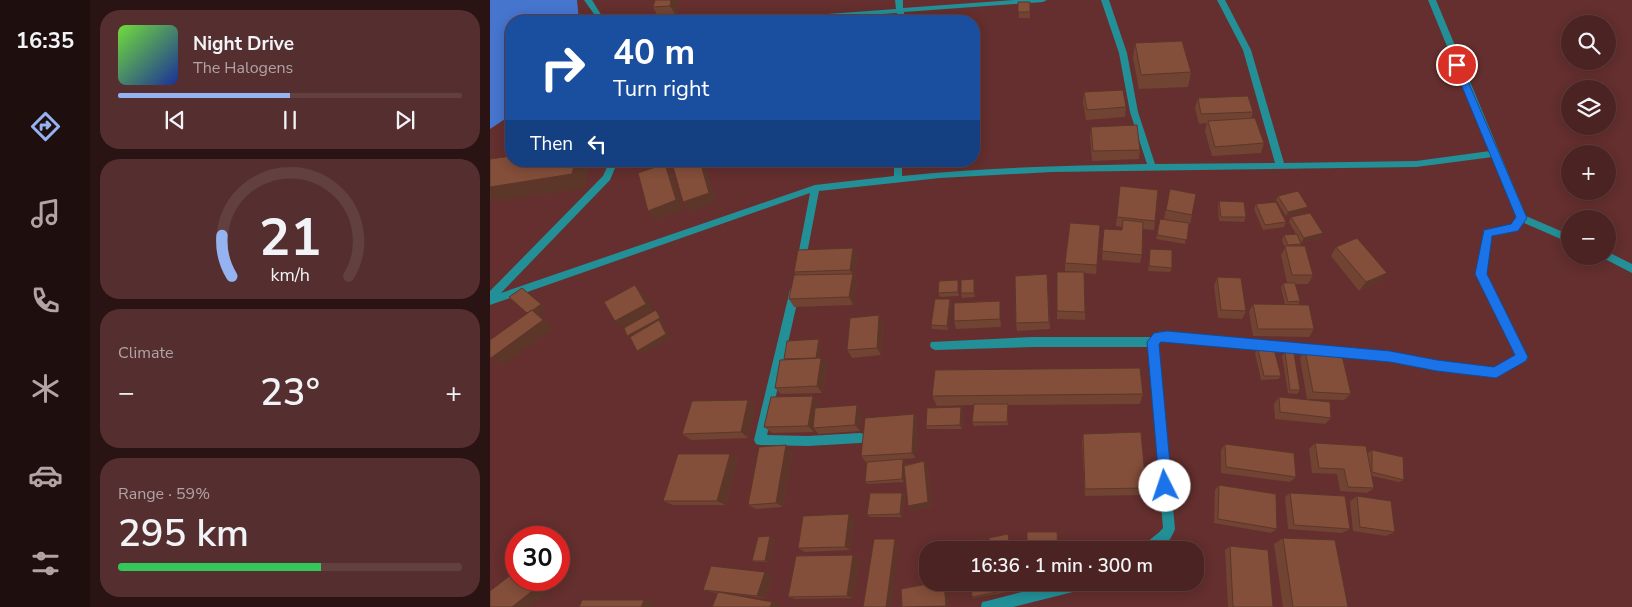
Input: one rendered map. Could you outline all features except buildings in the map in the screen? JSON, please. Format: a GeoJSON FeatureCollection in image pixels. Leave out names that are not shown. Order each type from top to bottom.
{"type":"FeatureCollection","features":[{"type":"Feature","properties":{"kind":"street"},"geometry":{"type":"LineString","coordinates":[[588,0],[598,15]]}},
{"type":"Feature","properties":{"kind":"street"},"geometry":{"type":"LineString","coordinates":[[899,0],[901,15]]}},
{"type":"Feature","properties":{"kind":"street"},"geometry":{"type":"LineString","coordinates":[[836,15],[1043,0]]}},
{"type":"Feature","properties":{"kind":"street"},"geometry":{"type":"LineString","coordinates":[[1105,0],[1123,53],[1134,112],[1152,166]]}},
{"type":"Feature","properties":{"kind":"street"},"geometry":{"type":"LineString","coordinates":[[1221,0],[1247,50],[1281,167]]}},
{"type":"Feature","properties":{"kind":"street"},"geometry":{"type":"LineString","coordinates":[[1432,0],[1522,218],[1561,235]]}},
{"type":"Feature","properties":{"kind":"street"},"geometry":{"type":"LineString","coordinates":[[490,300],[815,188],[1052,168],[1152,166],[1281,167],[1416,164],[1494,154]]}},
{"type":"Feature","properties":{"kind":"street"},"geometry":{"type":"LineString","coordinates":[[490,300],[607,178],[612,167]]}},
{"type":"Feature","properties":{"kind":"street"},"geometry":{"type":"LineString","coordinates":[[898,167],[898,180]]}},
{"type":"Feature","properties":{"kind":"street"},"geometry":{"type":"LineString","coordinates":[[815,188],[798,278],[760,440],[808,441],[860,438]]}},
{"type":"Feature","properties":{"kind":"street"},"geometry":{"type":"LineString","coordinates":[[935,345],[1033,342],[1153,342],[1158,337],[1167,336],[1390,356],[1437,366],[1496,373],[1522,357],[1481,274],[1486,241],[1488,233],[1514,228],[1522,218]]}},
{"type":"Feature","properties":{"kind":"street"},"geometry":{"type":"LineString","coordinates":[[1616,260],[1632,269]]}},
{"type":"Feature","properties":{"kind":"street"},"geometry":{"type":"LineString","coordinates":[[1153,342],[1168,529],[1164,538],[1160,541]]}},
{"type":"Feature","properties":{"kind":"street"},"geometry":{"type":"LineString","coordinates":[[986,607],[1052,591]]}},
{"type":"Feature","properties":{"kind":"water"},"geometry":{"type":"Polygon","coordinates":[[[490,0],[577,0],[578,15],[505,15],[505,119],[490,129],[490,0]]]}},
{"type":"Feature","properties":{"kind":"route"},"geometry":{"type":"LineString","coordinates":[[1165,486],[1153,342],[1158,337],[1167,336],[1390,356],[1437,366],[1496,373],[1522,357],[1481,274],[1488,233],[1514,228],[1522,218],[1457,65]]}}]}
